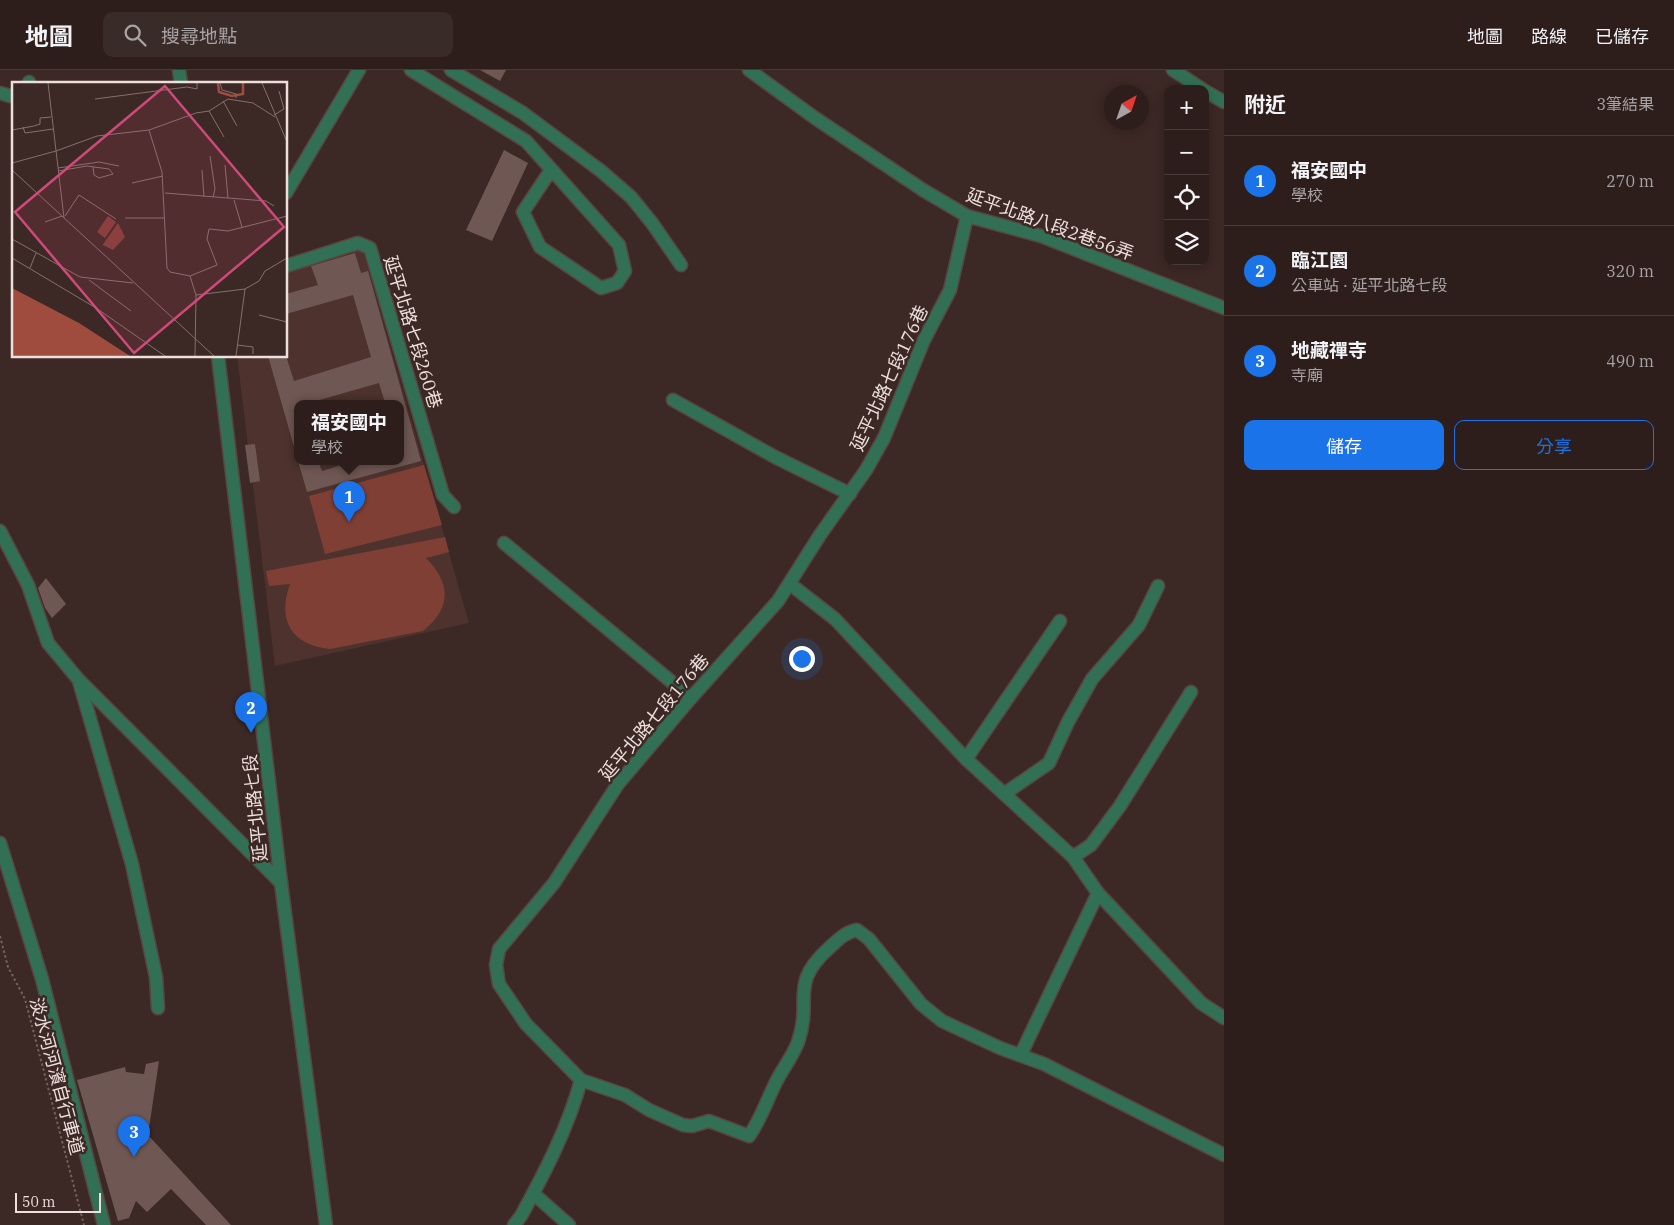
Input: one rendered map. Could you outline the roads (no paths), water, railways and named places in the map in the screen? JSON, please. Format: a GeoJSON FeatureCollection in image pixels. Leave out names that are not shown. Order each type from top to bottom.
{"type":"FeatureCollection","features":[{"type":"Feature","properties":{"kind":"street"},"geometry":{"type":"LineString","coordinates":[[288,190],[360,70]]}},
{"type":"Feature","properties":{"kind":"street"},"geometry":{"type":"LineString","coordinates":[[411,70],[526,141],[619,245],[625,271],[617,283],[601,288],[540,247],[523,212],[550,170]]}},
{"type":"Feature","properties":{"kind":"street"},"geometry":{"type":"LineString","coordinates":[[451,70],[523,113],[601,170],[631,197],[652,223],[681,265]]}},
{"type":"Feature","properties":{"kind":"street","name":"延平北路八段2巷56弄"},"geometry":{"type":"LineString","coordinates":[[749,70],[823,124],[923,190],[967,216],[1041,236],[1224,308]]}},
{"type":"Feature","properties":{"kind":"street"},"geometry":{"type":"LineString","coordinates":[[1173,70],[1196,85]]}},
{"type":"Feature","properties":{"kind":"street"},"geometry":{"type":"LineString","coordinates":[[0,93],[12,95]]}},
{"type":"Feature","properties":{"kind":"street"},"geometry":{"type":"LineString","coordinates":[[1209,93],[1224,102]]}},
{"type":"Feature","properties":{"kind":"street","name":"延平北路七段176巷"},"geometry":{"type":"LineString","coordinates":[[581,1080],[526,1024],[498,984],[496,965],[499,949],[554,883],[618,784],[691,698],[778,601],[820,535],[850,494],[884,438],[924,340],[950,290],[967,216]]}},
{"type":"Feature","properties":{"kind":"street","name":"延平北路七段260巷"},"geometry":{"type":"LineString","coordinates":[[288,265],[358,243],[370,248],[444,495],[454,507]]}},
{"type":"Feature","properties":{"kind":"street","name":"延平北路七段"},"geometry":{"type":"LineString","coordinates":[[218,358],[281,883],[326,1225]]}},
{"type":"Feature","properties":{"kind":"street"},"geometry":{"type":"LineString","coordinates":[[673,400],[775,457],[850,494]]}},
{"type":"Feature","properties":{"kind":"street"},"geometry":{"type":"LineString","coordinates":[[0,531],[28,585],[48,643],[78,679],[281,883]]}},
{"type":"Feature","properties":{"kind":"street"},"geometry":{"type":"LineString","coordinates":[[504,543],[691,698]]}},
{"type":"Feature","properties":{"kind":"street"},"geometry":{"type":"LineString","coordinates":[[790,584],[834,619],[966,759],[1073,857],[1098,893],[1201,1003],[1224,1018]]}},
{"type":"Feature","properties":{"kind":"street"},"geometry":{"type":"LineString","coordinates":[[1004,794],[1049,763],[1068,722],[1092,679],[1139,625],[1158,586]]}},
{"type":"Feature","properties":{"kind":"street"},"geometry":{"type":"LineString","coordinates":[[966,759],[1060,621]]}},
{"type":"Feature","properties":{"kind":"street"},"geometry":{"type":"LineString","coordinates":[[78,679],[132,864],[156,977],[158,1008]]}},
{"type":"Feature","properties":{"kind":"street"},"geometry":{"type":"LineString","coordinates":[[1073,857],[1092,845],[1120,806],[1191,692]]}},
{"type":"Feature","properties":{"kind":"street"},"geometry":{"type":"LineString","coordinates":[[0,843],[42,979],[104,1225]]}},
{"type":"Feature","properties":{"kind":"street"},"geometry":{"type":"LineString","coordinates":[[1021,1054],[1098,893]]}},
{"type":"Feature","properties":{"kind":"street"},"geometry":{"type":"LineString","coordinates":[[514,1225],[534,1194],[573,1108],[581,1080],[625,1095],[649,1110],[683,1125],[692,1126],[709,1121],[749,1136],[777,1080],[794,1054],[799,1039],[803,1010],[803,983],[807,972],[814,962],[842,936],[849,931],[857,930],[869,938],[921,1004],[942,1021],[1000,1048],[1021,1054],[1072,1078],[1224,1155]]}},
{"type":"Feature","properties":{"kind":"street"},"geometry":{"type":"LineString","coordinates":[[534,1194],[569,1225]]}},
{"type":"Feature","properties":{"kind":"place","name":"福安國中"},"geometry":{"type":"Point","coordinates":[349,522]}},
{"type":"Feature","properties":{"kind":"place","name":"臨江園"},"geometry":{"type":"Point","coordinates":[251,733]}},
{"type":"Feature","properties":{"kind":"place","name":"地藏禪寺"},"geometry":{"type":"Point","coordinates":[134,1157]}}]}
